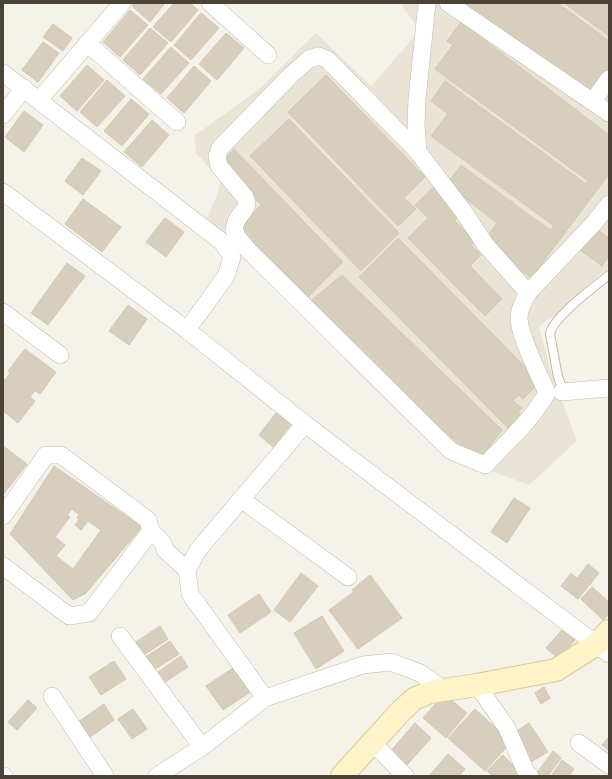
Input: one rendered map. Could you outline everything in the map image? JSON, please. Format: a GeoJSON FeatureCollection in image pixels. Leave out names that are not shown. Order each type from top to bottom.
{"type":"FeatureCollection","features":[{"type":"Feature","properties":{"kind":"street"},"geometry":{"type":"LineString","coordinates":[[39,100],[122,3]]}},
{"type":"Feature","properties":{"kind":"street"},"geometry":{"type":"LineString","coordinates":[[210,3],[268,55]]}},
{"type":"Feature","properties":{"kind":"street"},"geometry":{"type":"LineString","coordinates":[[418,152],[416,125],[417,99],[427,3]]}},
{"type":"Feature","properties":{"kind":"street"},"geometry":{"type":"LineString","coordinates":[[448,3],[609,113]]}},
{"type":"Feature","properties":{"kind":"street"},"geometry":{"type":"LineString","coordinates":[[87,43],[177,122]]}},
{"type":"Feature","properties":{"kind":"street"},"geometry":{"type":"LineString","coordinates":[[528,293],[485,244],[463,211],[418,152],[328,60],[319,56],[309,59],[291,75],[220,148],[217,156],[219,166],[245,197],[247,203],[245,209],[236,220],[234,230],[238,238],[249,251],[451,451],[486,465],[518,432],[540,406],[547,392],[520,330],[519,316],[523,300],[528,293],[602,225],[608,206]]}},
{"type":"Feature","properties":{"kind":"street"},"geometry":{"type":"LineString","coordinates":[[3,73],[222,242],[232,257],[226,276],[187,330]]}},
{"type":"Feature","properties":{"kind":"street"},"geometry":{"type":"LineString","coordinates":[[593,101],[609,79]]}},
{"type":"Feature","properties":{"kind":"street"},"geometry":{"type":"LineString","coordinates":[[3,115],[24,88]]}},
{"type":"Feature","properties":{"kind":"street"},"geometry":{"type":"LineString","coordinates":[[3,192],[187,330],[305,424],[605,643],[556,670],[430,692],[414,699],[372,742],[342,776]]}},
{"type":"Feature","properties":{"kind":"street"},"geometry":{"type":"LineString","coordinates":[[3,312],[60,355]]}},
{"type":"Feature","properties":{"kind":"street"},"geometry":{"type":"LineString","coordinates":[[563,392],[609,388]]}},
{"type":"Feature","properties":{"kind":"street"},"geometry":{"type":"LineString","coordinates":[[265,698],[190,594],[187,570],[198,550],[305,424]]}},
{"type":"Feature","properties":{"kind":"street"},"geometry":{"type":"LineString","coordinates":[[3,516],[46,456],[61,456],[148,520],[147,536],[155,550],[165,550],[187,570]]}},
{"type":"Feature","properties":{"kind":"street"},"geometry":{"type":"LineString","coordinates":[[241,499],[348,577]]}},
{"type":"Feature","properties":{"kind":"street"},"geometry":{"type":"LineString","coordinates":[[3,566],[69,616],[89,613],[147,536]]}},
{"type":"Feature","properties":{"kind":"street"},"geometry":{"type":"LineString","coordinates":[[120,636],[202,747]]}},
{"type":"Feature","properties":{"kind":"street"},"geometry":{"type":"LineString","coordinates":[[157,776],[202,747],[265,698],[363,665],[391,662],[420,673],[444,690]]}},
{"type":"Feature","properties":{"kind":"street"},"geometry":{"type":"LineString","coordinates":[[477,685],[507,728],[526,775]]}},
{"type":"Feature","properties":{"kind":"street"},"geometry":{"type":"LineString","coordinates":[[52,696],[106,776]]}},
{"type":"Feature","properties":{"kind":"street"},"geometry":{"type":"LineString","coordinates":[[372,742],[405,776]]}},
{"type":"Feature","properties":{"kind":"street"},"geometry":{"type":"LineString","coordinates":[[579,743],[609,765]]}},
{"type":"Feature","properties":{"kind":"lane"},"geometry":{"type":"LineString","coordinates":[[563,392],[558,377],[550,329],[554,323],[575,303],[609,275]]}},
{"type":"Feature","properties":{"kind":"shaded area"},"geometry":{"type":"Polygon","coordinates":[[[400,3],[609,3],[609,80],[602,89],[609,98],[609,266],[555,315],[539,326],[551,372],[577,441],[529,485],[450,455],[397,410],[371,385],[287,295],[206,220],[218,193],[220,180],[196,153],[194,136],[258,90],[316,33],[371,86],[420,30],[400,3]]]}},
{"type":"Feature","properties":{"kind":"building"},"geometry":{"type":"Polygon","coordinates":[[[135,3],[165,3],[150,22],[132,6],[135,3]]]}},
{"type":"Feature","properties":{"kind":"building"},"geometry":{"type":"Polygon","coordinates":[[[174,3],[190,3],[198,10],[171,42],[153,27],[174,3]]]}},
{"type":"Feature","properties":{"kind":"building"},"geometry":{"type":"Polygon","coordinates":[[[464,3],[558,3],[609,41],[609,67],[589,96],[464,3]]]}},
{"type":"Feature","properties":{"kind":"building"},"geometry":{"type":"Polygon","coordinates":[[[564,3],[609,3],[609,36],[564,3]]]}},
{"type":"Feature","properties":{"kind":"building"},"geometry":{"type":"Polygon","coordinates":[[[130,10],[148,25],[120,57],[103,42],[130,10]]]}},
{"type":"Feature","properties":{"kind":"building"},"geometry":{"type":"Polygon","coordinates":[[[201,13],[219,28],[191,60],[174,45],[201,13]]]}},
{"type":"Feature","properties":{"kind":"building"},"geometry":{"type":"Polygon","coordinates":[[[461,22],[609,135],[609,174],[531,278],[484,241],[497,223],[447,184],[461,165],[550,230],[554,226],[431,136],[448,114],[431,101],[445,81],[586,184],[588,181],[435,69],[453,45],[447,41],[461,22]]]}},
{"type":"Feature","properties":{"kind":"building"},"geometry":{"type":"Polygon","coordinates":[[[53,24],[72,38],[63,51],[43,37],[53,24]]]}},
{"type":"Feature","properties":{"kind":"building"},"geometry":{"type":"Polygon","coordinates":[[[150,28],[168,43],[140,75],[123,60],[150,28]]]}},
{"type":"Feature","properties":{"kind":"building"},"geometry":{"type":"Polygon","coordinates":[[[226,33],[244,48],[217,80],[199,64],[226,33]]]}},
{"type":"Feature","properties":{"kind":"building"},"geometry":{"type":"Polygon","coordinates":[[[43,42],[59,53],[38,82],[22,70],[43,42]]]}},
{"type":"Feature","properties":{"kind":"building"},"geometry":{"type":"Polygon","coordinates":[[[171,47],[189,63],[161,94],[143,79],[171,47]]]}},
{"type":"Feature","properties":{"kind":"building"},"geometry":{"type":"Polygon","coordinates":[[[87,65],[104,80],[77,111],[60,96],[87,65]]]}},
{"type":"Feature","properties":{"kind":"building"},"geometry":{"type":"Polygon","coordinates":[[[194,66],[211,81],[184,113],[167,98],[194,66]]]}},
{"type":"Feature","properties":{"kind":"building"},"geometry":{"type":"Polygon","coordinates":[[[326,75],[425,177],[404,198],[416,209],[398,226],[288,112],[326,75]]]}},
{"type":"Feature","properties":{"kind":"building"},"geometry":{"type":"Polygon","coordinates":[[[107,80],[125,96],[97,127],[80,112],[107,80]]]}},
{"type":"Feature","properties":{"kind":"building"},"geometry":{"type":"Polygon","coordinates":[[[131,99],[149,114],[122,146],[104,131],[131,99]]]}},
{"type":"Feature","properties":{"kind":"building"},"geometry":{"type":"Polygon","coordinates":[[[24,111],[43,125],[24,152],[5,137],[24,111]]]}},
{"type":"Feature","properties":{"kind":"building"},"geometry":{"type":"Polygon","coordinates":[[[289,119],[399,233],[361,271],[250,156],[289,119]]]}},
{"type":"Feature","properties":{"kind":"building"},"geometry":{"type":"Polygon","coordinates":[[[152,120],[169,135],[142,167],[124,152],[152,120]]]}},
{"type":"Feature","properties":{"kind":"building"},"geometry":{"type":"Polygon","coordinates":[[[234,149],[343,262],[305,300],[236,229],[261,205],[223,166],[224,160],[234,149]]]}},
{"type":"Feature","properties":{"kind":"building"},"geometry":{"type":"Polygon","coordinates":[[[82,158],[101,171],[83,195],[65,181],[82,158]]]}},
{"type":"Feature","properties":{"kind":"building"},"geometry":{"type":"Polygon","coordinates":[[[435,186],[462,213],[454,220],[475,241],[471,245],[481,255],[470,266],[502,299],[485,316],[408,238],[428,218],[415,205],[435,186]]]}},
{"type":"Feature","properties":{"kind":"building"},"geometry":{"type":"Polygon","coordinates":[[[83,199],[121,227],[102,252],[65,224],[83,199]]]}},
{"type":"Feature","properties":{"kind":"building"},"geometry":{"type":"Polygon","coordinates":[[[165,218],[184,232],[166,257],[146,242],[165,218]]]}},
{"type":"Feature","properties":{"kind":"building"},"geometry":{"type":"Polygon","coordinates":[[[595,228],[609,238],[609,256],[602,266],[579,249],[595,228]]]}},
{"type":"Feature","properties":{"kind":"building"},"geometry":{"type":"Polygon","coordinates":[[[398,238],[540,382],[523,399],[519,395],[512,401],[522,408],[518,412],[525,421],[512,432],[359,277],[398,238]]]}},
{"type":"Feature","properties":{"kind":"building"},"geometry":{"type":"Polygon","coordinates":[[[67,263],[85,276],[48,325],[31,313],[67,263]]]}},
{"type":"Feature","properties":{"kind":"building"},"geometry":{"type":"Polygon","coordinates":[[[342,275],[502,430],[478,461],[378,372],[308,303],[342,275]]]}},
{"type":"Feature","properties":{"kind":"building"},"geometry":{"type":"Polygon","coordinates":[[[128,305],[147,319],[129,345],[109,331],[128,305]]]}},
{"type":"Feature","properties":{"kind":"building"},"geometry":{"type":"Polygon","coordinates":[[[25,349],[56,372],[40,394],[35,391],[30,397],[35,401],[18,423],[3,411],[3,378],[5,380],[10,373],[8,371],[25,349]]]}},
{"type":"Feature","properties":{"kind":"building"},"geometry":{"type":"Polygon","coordinates":[[[279,409],[294,421],[273,447],[259,435],[279,409]]]}},
{"type":"Feature","properties":{"kind":"building"},"geometry":{"type":"Polygon","coordinates":[[[3,446],[27,464],[3,495],[3,446]]]}},
{"type":"Feature","properties":{"kind":"building"},"geometry":{"type":"Polygon","coordinates":[[[54,466],[142,527],[86,593],[73,600],[10,534],[54,466]],[[72,509],[67,515],[70,517],[55,537],[65,545],[56,556],[73,569],[101,530],[88,521],[81,530],[75,525],[79,520],[77,518],[79,515],[72,509]]]}},
{"type":"Feature","properties":{"kind":"building"},"geometry":{"type":"Polygon","coordinates":[[[514,498],[530,508],[507,543],[491,532],[514,498]]]}},
{"type":"Feature","properties":{"kind":"building"},"geometry":{"type":"Polygon","coordinates":[[[588,564],[599,573],[578,599],[561,586],[571,573],[577,578],[588,564]]]}},
{"type":"Feature","properties":{"kind":"building"},"geometry":{"type":"Polygon","coordinates":[[[301,573],[318,586],[290,622],[274,610],[301,573]]]}},
{"type":"Feature","properties":{"kind":"building"},"geometry":{"type":"Polygon","coordinates":[[[370,575],[402,618],[358,649],[329,610],[354,592],[352,590],[370,575]]]}},
{"type":"Feature","properties":{"kind":"building"},"geometry":{"type":"Polygon","coordinates":[[[592,587],[609,602],[609,614],[603,620],[581,599],[592,587]]]}},
{"type":"Feature","properties":{"kind":"building"},"geometry":{"type":"Polygon","coordinates":[[[259,594],[271,612],[240,633],[228,615],[259,594]]]}},
{"type":"Feature","properties":{"kind":"building"},"geometry":{"type":"Polygon","coordinates":[[[322,616],[344,651],[316,669],[294,633],[322,616]]]}},
{"type":"Feature","properties":{"kind":"building"},"geometry":{"type":"Polygon","coordinates":[[[568,623],[580,634],[559,659],[546,648],[568,623]]]}},
{"type":"Feature","properties":{"kind":"building"},"geometry":{"type":"Polygon","coordinates":[[[160,626],[168,639],[141,657],[133,644],[160,626]]]}},
{"type":"Feature","properties":{"kind":"building"},"geometry":{"type":"Polygon","coordinates":[[[170,641],[179,654],[152,671],[144,658],[170,641]]]}},
{"type":"Feature","properties":{"kind":"building"},"geometry":{"type":"Polygon","coordinates":[[[181,656],[188,667],[162,684],[155,674],[181,656]]]}},
{"type":"Feature","properties":{"kind":"building"},"geometry":{"type":"Polygon","coordinates":[[[114,661],[126,679],[101,695],[89,677],[114,661]]]}},
{"type":"Feature","properties":{"kind":"building"},"geometry":{"type":"Polygon","coordinates":[[[236,666],[252,691],[223,710],[206,686],[236,666]]]}},
{"type":"Feature","properties":{"kind":"building"},"geometry":{"type":"Polygon","coordinates":[[[544,687],[550,698],[541,704],[535,693],[544,687]]]}},
{"type":"Feature","properties":{"kind":"building"},"geometry":{"type":"Polygon","coordinates":[[[444,694],[467,713],[446,738],[423,718],[444,694]]]}},
{"type":"Feature","properties":{"kind":"building"},"geometry":{"type":"Polygon","coordinates":[[[28,700],[37,708],[17,730],[8,722],[28,700]]]}},
{"type":"Feature","properties":{"kind":"building"},"geometry":{"type":"Polygon","coordinates":[[[104,704],[114,720],[89,738],[78,722],[104,704]]]}},
{"type":"Feature","properties":{"kind":"building"},"geometry":{"type":"Polygon","coordinates":[[[133,709],[147,729],[132,739],[118,719],[133,709]]]}},
{"type":"Feature","properties":{"kind":"building"},"geometry":{"type":"Polygon","coordinates":[[[475,709],[511,742],[485,771],[448,738],[475,709]]]}},
{"type":"Feature","properties":{"kind":"building"},"geometry":{"type":"Polygon","coordinates":[[[415,723],[431,738],[406,766],[390,752],[415,723]]]}},
{"type":"Feature","properties":{"kind":"building"},"geometry":{"type":"Polygon","coordinates":[[[529,723],[548,752],[529,763],[512,734],[529,723]]]}},
{"type":"Feature","properties":{"kind":"building"},"geometry":{"type":"Polygon","coordinates":[[[609,737],[609,751],[602,745],[609,737]]]}},
{"type":"Feature","properties":{"kind":"building"},"geometry":{"type":"Polygon","coordinates":[[[553,751],[561,758],[548,776],[536,776],[535,775],[553,751]]]}},
{"type":"Feature","properties":{"kind":"building"},"geometry":{"type":"Polygon","coordinates":[[[448,754],[465,769],[459,776],[429,776],[448,754]]]}},
{"type":"Feature","properties":{"kind":"building"},"geometry":{"type":"Polygon","coordinates":[[[503,755],[520,772],[516,776],[492,776],[487,771],[503,755]]]}},
{"type":"Feature","properties":{"kind":"building"},"geometry":{"type":"Polygon","coordinates":[[[562,760],[574,769],[569,776],[551,776],[562,760]]]}}]}
